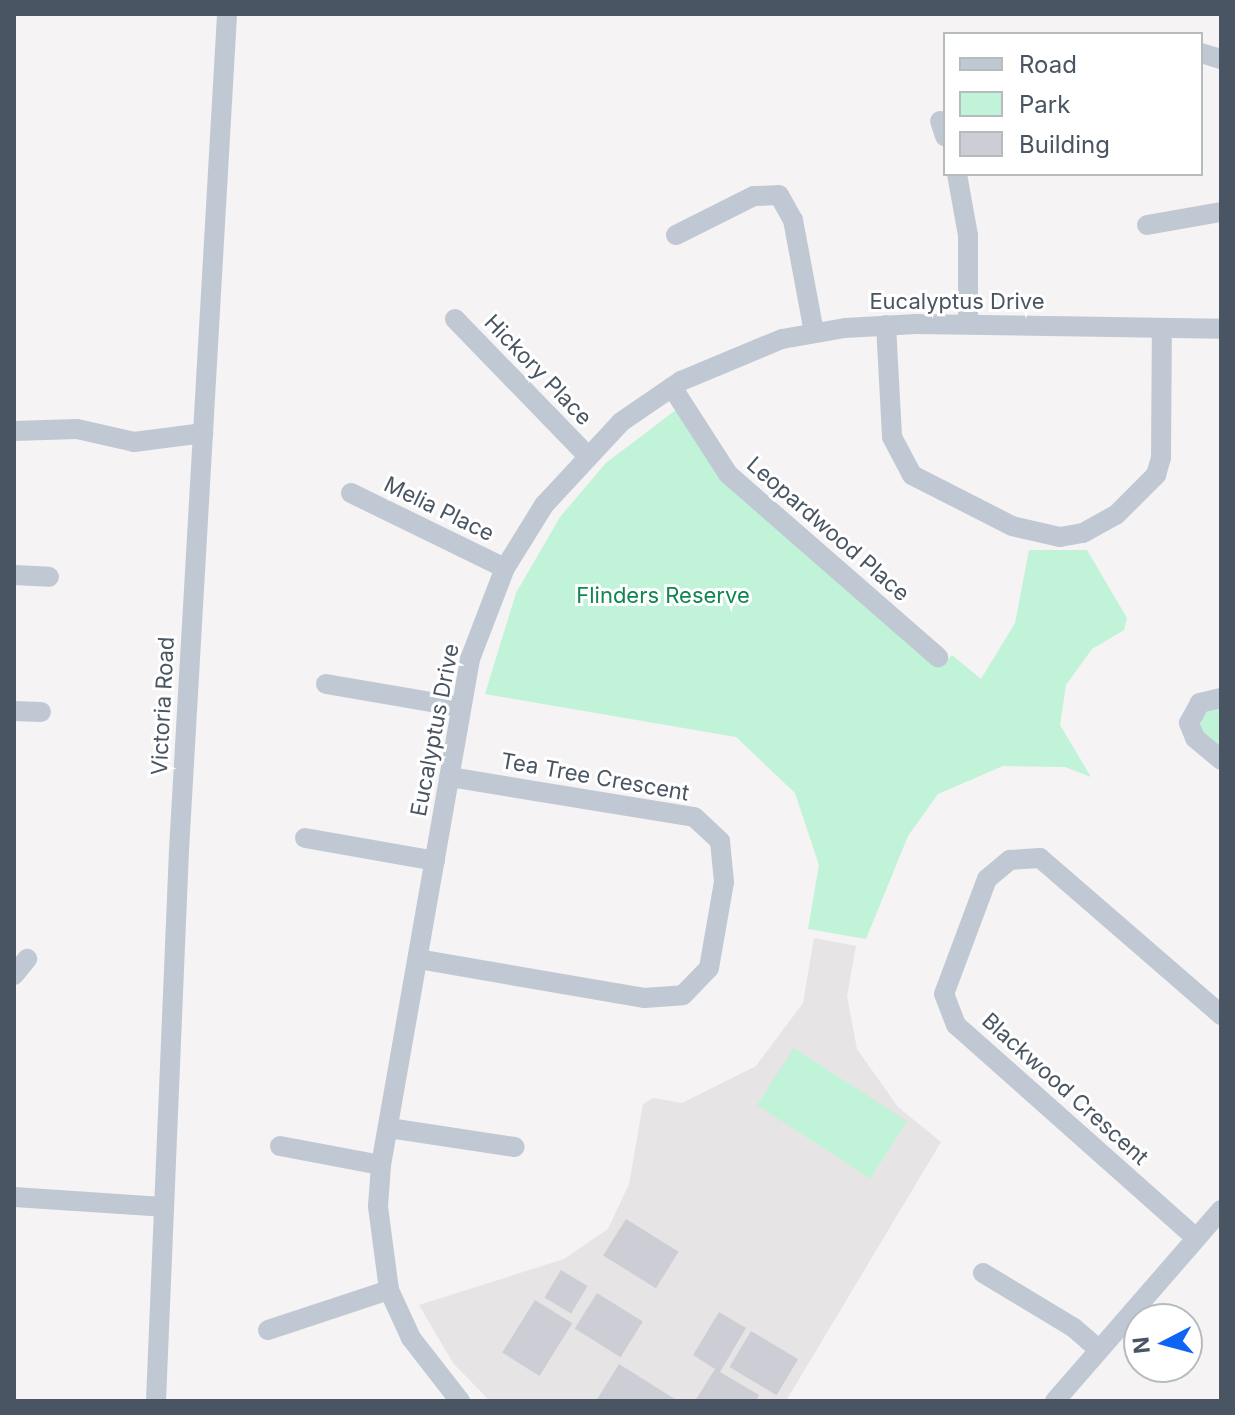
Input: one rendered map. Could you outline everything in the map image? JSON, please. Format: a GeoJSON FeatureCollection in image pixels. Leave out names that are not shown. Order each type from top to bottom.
{"type":"FeatureCollection","features":[{"type":"Feature","properties":{"kind":"street","name":"Victoria Road"},"geometry":{"type":"LineString","coordinates":[[156,1401],[163,1207],[227,14]]}},
{"type":"Feature","properties":{"kind":"street"},"geometry":{"type":"LineString","coordinates":[[957,176],[968,235],[968,324]]}},
{"type":"Feature","properties":{"kind":"street"},"geometry":{"type":"LineString","coordinates":[[676,235],[754,196],[779,195],[793,220],[814,332]]}},
{"type":"Feature","properties":{"kind":"street"},"geometry":{"type":"LineString","coordinates":[[1147,225],[1221,212]]}},
{"type":"Feature","properties":{"kind":"street","name":"Hickory Place"},"geometry":{"type":"LineString","coordinates":[[455,319],[586,454]]}},
{"type":"Feature","properties":{"kind":"street","name":"Eucalyptus Drive"},"geometry":{"type":"LineString","coordinates":[[460,1401],[411,1338],[389,1290],[378,1206],[381,1165],[470,659],[505,568],[544,505],[586,454],[672,387],[729,358],[814,332],[886,325],[968,324],[1221,329]]}},
{"type":"Feature","properties":{"kind":"street"},"geometry":{"type":"LineString","coordinates":[[886,325],[892,437],[912,475],[1012,526],[1060,537],[1083,533],[1116,515],[1156,475],[1161,458],[1162,328]]}},
{"type":"Feature","properties":{"kind":"street","name":"Leopardwood Place"},"geometry":{"type":"LineString","coordinates":[[672,387],[728,474],[938,657]]}},
{"type":"Feature","properties":{"kind":"street"},"geometry":{"type":"LineString","coordinates":[[14,431],[77,429],[134,442],[203,433]]}},
{"type":"Feature","properties":{"kind":"street","name":"Melia Place"},"geometry":{"type":"LineString","coordinates":[[351,493],[505,568]]}},
{"type":"Feature","properties":{"kind":"street"},"geometry":{"type":"LineString","coordinates":[[14,575],[49,577]]}},
{"type":"Feature","properties":{"kind":"street"},"geometry":{"type":"LineString","coordinates":[[326,684],[461,707]]}},
{"type":"Feature","properties":{"kind":"street"},"geometry":{"type":"LineString","coordinates":[[1221,698],[1200,703],[1189,723],[1195,738],[1221,760]]}},
{"type":"Feature","properties":{"kind":"street"},"geometry":{"type":"LineString","coordinates":[[14,711],[41,712]]}},
{"type":"Feature","properties":{"kind":"street","name":"Tea Tree Crescent"},"geometry":{"type":"LineString","coordinates":[[418,959],[644,998],[683,995],[709,968],[724,882],[720,841],[694,817],[449,777]]}},
{"type":"Feature","properties":{"kind":"street"},"geometry":{"type":"LineString","coordinates":[[305,838],[435,861]]}},
{"type":"Feature","properties":{"kind":"street","name":"Blackwood Crescent"},"geometry":{"type":"LineString","coordinates":[[1196,1238],[956,1025],[944,994],[987,879],[1010,860],[1040,858],[1221,1015]]}},
{"type":"Feature","properties":{"kind":"street"},"geometry":{"type":"LineString","coordinates":[[389,1128],[515,1147]]}},
{"type":"Feature","properties":{"kind":"street"},"geometry":{"type":"LineString","coordinates":[[280,1146],[381,1165]]}},
{"type":"Feature","properties":{"kind":"street"},"geometry":{"type":"LineString","coordinates":[[14,1197],[163,1207]]}},
{"type":"Feature","properties":{"kind":"street"},"geometry":{"type":"LineString","coordinates":[[1055,1401],[1221,1210]]}},
{"type":"Feature","properties":{"kind":"street"},"geometry":{"type":"LineString","coordinates":[[983,1273],[1074,1328],[1099,1350]]}},
{"type":"Feature","properties":{"kind":"street"},"geometry":{"type":"LineString","coordinates":[[268,1330],[389,1290]]}},
{"type":"Feature","properties":{"kind":"shaded area"},"geometry":{"type":"Polygon","coordinates":[[[814,938],[856,946],[847,996],[857,1049],[898,1107],[941,1142],[786,1401],[488,1399],[453,1363],[419,1305],[564,1259],[608,1229],[629,1184],[643,1104],[653,1098],[682,1103],[756,1066],[803,1003],[814,938]]]}},
{"type":"Feature","properties":{"kind":"green space","name":"Flinders Reserve"},"geometry":{"type":"Polygon","coordinates":[[[677,409],[721,477],[941,667],[952,655],[981,679],[1015,623],[1029,550],[1087,550],[1127,618],[1124,630],[1092,649],[1066,685],[1060,725],[1091,777],[1065,767],[1003,766],[938,794],[908,836],[866,939],[808,929],[819,865],[795,793],[736,737],[485,694],[516,593],[560,517],[606,463],[677,409]]]}},
{"type":"Feature","properties":{"kind":"green space"},"geometry":{"type":"Polygon","coordinates":[[[1221,707],[1221,750],[1199,730],[1204,711],[1221,707]]]}},
{"type":"Feature","properties":{"kind":"green space"},"geometry":{"type":"Polygon","coordinates":[[[794,1048],[907,1122],[870,1179],[757,1105],[794,1048]]]}},
{"type":"Feature","properties":{"kind":"building"},"geometry":{"type":"Polygon","coordinates":[[[626,1219],[679,1252],[656,1288],[603,1255],[626,1219]]]}},
{"type":"Feature","properties":{"kind":"building"},"geometry":{"type":"Polygon","coordinates":[[[561,1270],[588,1286],[571,1313],[545,1297],[561,1270]]]}},
{"type":"Feature","properties":{"kind":"building"},"geometry":{"type":"Polygon","coordinates":[[[597,1293],[643,1322],[621,1357],[575,1329],[597,1293]]]}},
{"type":"Feature","properties":{"kind":"building"},"geometry":{"type":"Polygon","coordinates":[[[535,1300],[572,1323],[539,1376],[502,1353],[535,1300]]]}},
{"type":"Feature","properties":{"kind":"building"},"geometry":{"type":"Polygon","coordinates":[[[719,1312],[746,1328],[720,1372],[759,1395],[756,1401],[695,1401],[715,1369],[693,1355],[719,1312]]]}},
{"type":"Feature","properties":{"kind":"building"},"geometry":{"type":"Polygon","coordinates":[[[751,1331],[798,1359],[777,1395],[729,1367],[751,1331]]]}},
{"type":"Feature","properties":{"kind":"building"},"geometry":{"type":"Polygon","coordinates":[[[619,1364],[678,1401],[596,1401],[619,1364]]]}}]}
